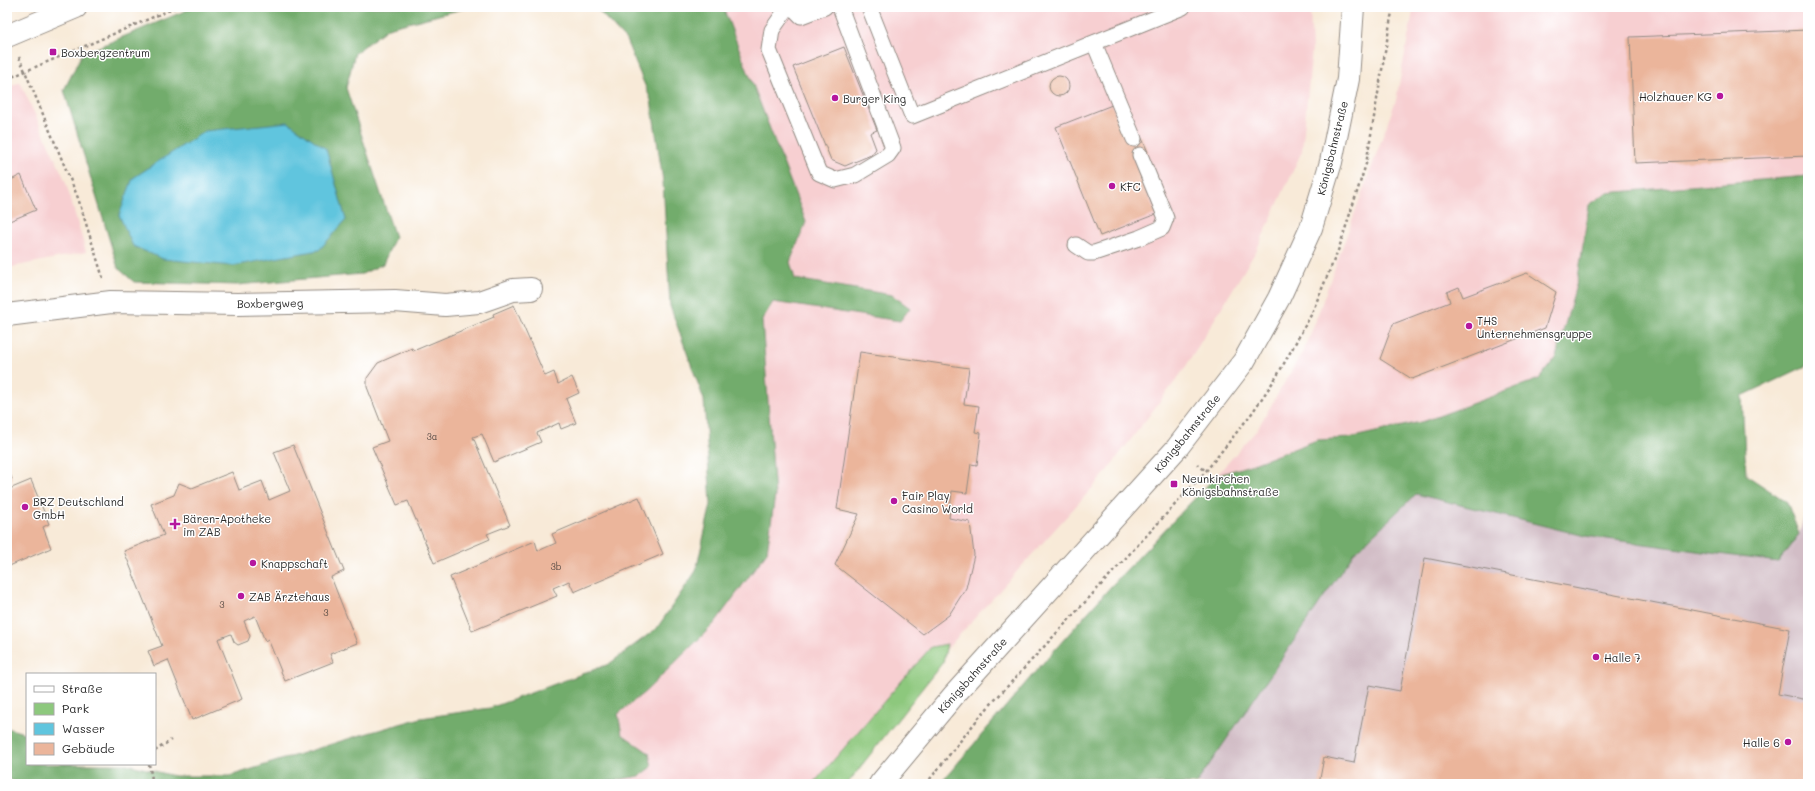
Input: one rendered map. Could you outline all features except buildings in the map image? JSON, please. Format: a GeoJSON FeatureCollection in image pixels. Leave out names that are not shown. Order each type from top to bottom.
{"type":"FeatureCollection","features":[{"type":"Feature","properties":{"kind":"street"},"geometry":{"type":"LineString","coordinates":[[8,35],[76,7]]}},
{"type":"Feature","properties":{"kind":"street","name":"Königsbahnstraße"},"geometry":{"type":"LineString","coordinates":[[880,784],[954,695],[1177,448],[1244,361],[1279,298],[1311,228],[1331,162],[1348,79],[1353,7]]}},
{"type":"Feature","properties":{"kind":"street","name":"Boxbergweg"},"geometry":{"type":"LineString","coordinates":[[7,315],[111,302],[238,304],[395,301],[445,305],[479,302],[513,290],[531,289]]}},
{"type":"Feature","properties":{"kind":"lane"},"geometry":{"type":"LineString","coordinates":[[788,7],[772,30],[769,50],[819,174],[835,180],[855,175],[888,155],[893,148],[840,7]]}},
{"type":"Feature","properties":{"kind":"lane"},"geometry":{"type":"LineString","coordinates":[[792,7],[801,16],[825,7]]}},
{"type":"Feature","properties":{"kind":"lane"},"geometry":{"type":"LineString","coordinates":[[869,7],[912,116],[1182,7]]}},
{"type":"Feature","properties":{"kind":"lane"},"geometry":{"type":"LineString","coordinates":[[1094,43],[1134,139]]}},
{"type":"Feature","properties":{"kind":"lane"},"geometry":{"type":"LineString","coordinates":[[1076,245],[1088,253],[1094,253],[1139,238],[1162,228],[1166,218],[1140,155]]}},
{"type":"Feature","properties":{"kind":"path"},"geometry":{"type":"LineString","coordinates":[[7,79],[177,7]]}},
{"type":"Feature","properties":{"kind":"path"},"geometry":{"type":"LineString","coordinates":[[8,35],[78,198],[111,302]]}},
{"type":"Feature","properties":{"kind":"path"},"geometry":{"type":"LineString","coordinates":[[156,750],[171,740]]}},
{"type":"Feature","properties":{"kind":"path"},"geometry":{"type":"LineString","coordinates":[[149,765],[153,784]]}},
{"type":"Feature","properties":{"kind":"shaded area"},"geometry":{"type":"Polygon","coordinates":[[[723,7],[1310,7],[1312,49],[1302,151],[1256,251],[1183,371],[1103,476],[825,784],[508,784],[618,714],[646,691],[714,624],[767,552],[775,494],[762,320],[773,302],[806,222],[723,7]]]}},
{"type":"Feature","properties":{"kind":"shaded area"},"geometry":{"type":"Polygon","coordinates":[[[1416,7],[1808,7],[1808,176],[1609,193],[1589,205],[1578,278],[1556,357],[1539,379],[1425,421],[1349,438],[1317,440],[1216,476],[1256,431],[1307,344],[1396,100],[1413,12],[1416,7]]]}},
{"type":"Feature","properties":{"kind":"shaded area"},"geometry":{"type":"Polygon","coordinates":[[[20,82],[65,180],[86,252],[7,268],[7,88],[20,82]]]}},
{"type":"Feature","properties":{"kind":"shaded area"},"geometry":{"type":"Polygon","coordinates":[[[1416,494],[1585,536],[1799,534],[1808,501],[1808,784],[1196,784],[1353,554],[1416,494]]]}},
{"type":"Feature","properties":{"kind":"green space"},"geometry":{"type":"Polygon","coordinates":[[[194,7],[470,7],[388,28],[355,53],[346,88],[395,237],[383,264],[362,274],[237,285],[134,282],[118,268],[64,90],[82,54],[194,7]]]}},
{"type":"Feature","properties":{"kind":"green space"},"geometry":{"type":"Polygon","coordinates":[[[595,7],[723,7],[806,222],[790,262],[795,279],[892,295],[910,308],[900,321],[773,302],[762,320],[775,495],[767,552],[714,624],[646,691],[618,714],[622,734],[649,753],[652,767],[640,776],[592,784],[439,784],[416,781],[410,784],[19,784],[7,778],[7,728],[26,734],[26,765],[131,765],[174,776],[230,776],[354,737],[421,718],[490,708],[609,664],[657,628],[696,571],[711,504],[704,400],[670,306],[663,181],[651,100],[626,40],[595,7]]]}},
{"type":"Feature","properties":{"kind":"green space"},"geometry":{"type":"Polygon","coordinates":[[[1808,176],[1808,365],[1742,396],[1746,475],[1787,502],[1799,534],[1778,562],[1585,536],[1416,494],[1353,554],[1196,784],[940,784],[1035,672],[1113,584],[1216,476],[1317,440],[1349,438],[1425,421],[1539,379],[1556,357],[1578,278],[1589,205],[1606,193],[1808,176]]]}},
{"type":"Feature","properties":{"kind":"green space"},"geometry":{"type":"Polygon","coordinates":[[[947,644],[943,662],[847,784],[813,784],[931,647],[947,644]]]}},
{"type":"Feature","properties":{"kind":"water"},"geometry":{"type":"Polygon","coordinates":[[[288,122],[326,149],[346,220],[319,250],[232,266],[163,259],[133,246],[119,215],[133,178],[205,131],[288,122]]]}},
{"type":"Feature","properties":{"kind":"place","name":"Boxbergzentrum"},"geometry":{"type":"Point","coordinates":[53,52]}},
{"type":"Feature","properties":{"kind":"place","name":"Holzhauer KG"},"geometry":{"type":"Point","coordinates":[1720,96]}},
{"type":"Feature","properties":{"kind":"place","name":"Burger King"},"geometry":{"type":"Point","coordinates":[835,98]}},
{"type":"Feature","properties":{"kind":"place","name":"KFC"},"geometry":{"type":"Point","coordinates":[1112,186]}},
{"type":"Feature","properties":{"kind":"place","name":"THS Unternehmensgruppe"},"geometry":{"type":"Point","coordinates":[1469,326]}},
{"type":"Feature","properties":{"kind":"place","name":"Neunkirchen Königsbahnstraße"},"geometry":{"type":"Point","coordinates":[1174,484]}},
{"type":"Feature","properties":{"kind":"place","name":"Fair Play Casino World"},"geometry":{"type":"Point","coordinates":[894,501]}},
{"type":"Feature","properties":{"kind":"place","name":"BRZ Deutschland GmbH"},"geometry":{"type":"Point","coordinates":[25,507]}},
{"type":"Feature","properties":{"kind":"place","name":"Bären-Apotheke im ZAB"},"geometry":{"type":"Point","coordinates":[175,524]}},
{"type":"Feature","properties":{"kind":"place","name":"Knappschaft"},"geometry":{"type":"Point","coordinates":[253,563]}},
{"type":"Feature","properties":{"kind":"place","name":"ZAB Ärztehaus"},"geometry":{"type":"Point","coordinates":[241,596]}},
{"type":"Feature","properties":{"kind":"place","name":"Halle 7"},"geometry":{"type":"Point","coordinates":[1596,657]}},
{"type":"Feature","properties":{"kind":"place","name":"Halle 6"},"geometry":{"type":"Point","coordinates":[1788,742]}}]}
